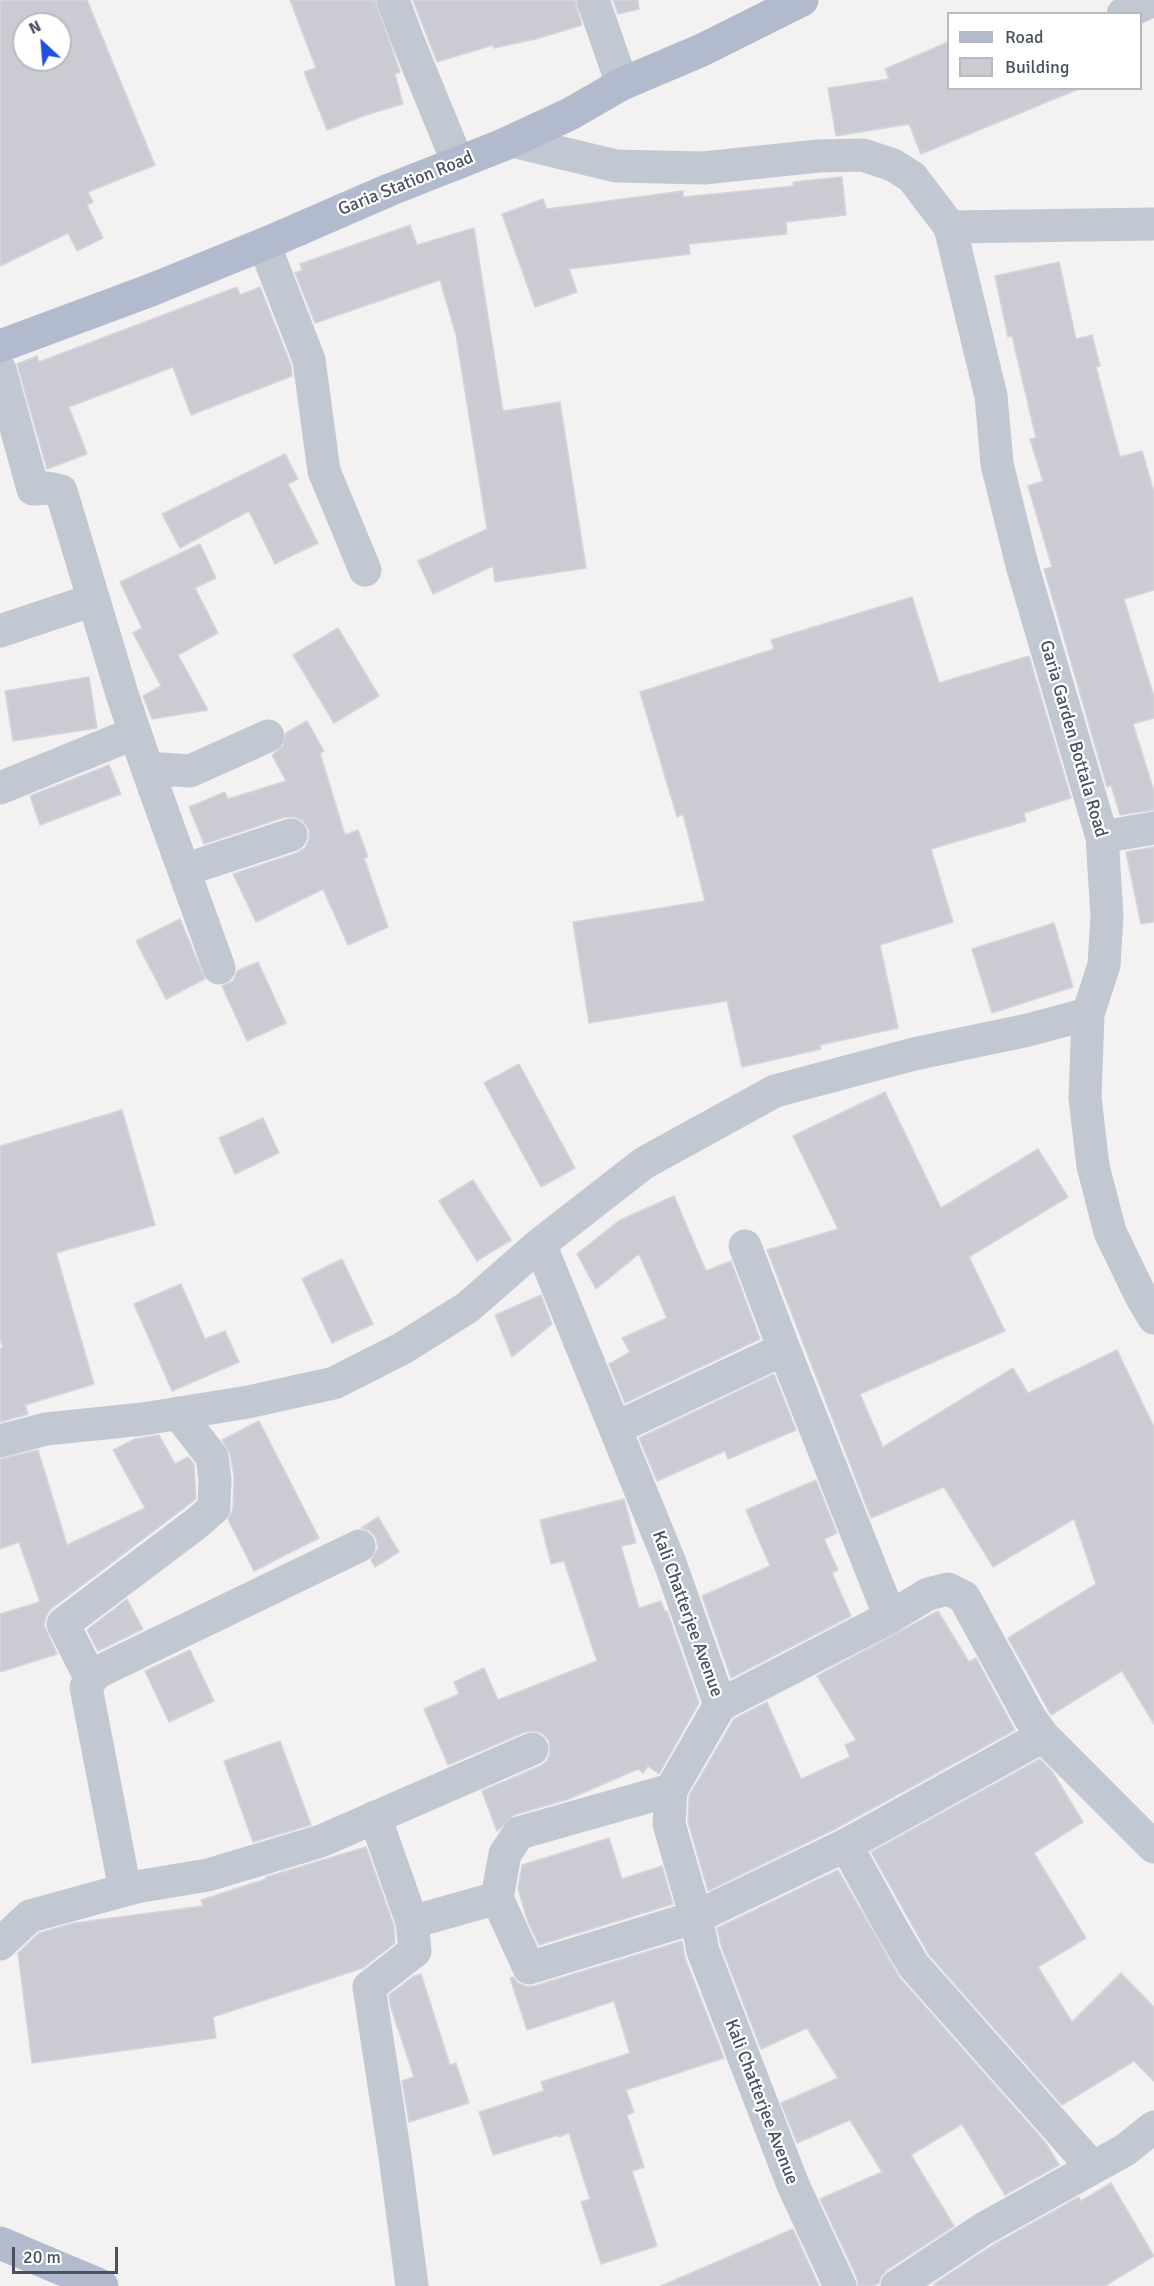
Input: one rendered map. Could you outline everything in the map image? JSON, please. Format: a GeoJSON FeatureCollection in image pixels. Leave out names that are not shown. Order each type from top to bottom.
{"type":"FeatureCollection","features":[{"type":"Feature","properties":{"kind":"main road","name":"Garia Station Road"},"geometry":{"type":"LineString","coordinates":[[0,351],[512,141],[570,114],[622,84],[702,50],[802,0]]}},
{"type":"Feature","properties":{"kind":"main road"},"geometry":{"type":"LineString","coordinates":[[0,2243],[102,2286]]}},
{"type":"Feature","properties":{"kind":"street"},"geometry":{"type":"LineString","coordinates":[[393,0],[458,162]]}},
{"type":"Feature","properties":{"kind":"street"},"geometry":{"type":"LineString","coordinates":[[593,0],[622,84]]}},
{"type":"Feature","properties":{"kind":"street"},"geometry":{"type":"LineString","coordinates":[[512,141],[616,166],[704,168],[818,156],[863,156],[893,165],[912,177],[950,227],[1154,224]]}},
{"type":"Feature","properties":{"kind":"street","name":"Garia Garden Bottala Road"},"geometry":{"type":"LineString","coordinates":[[950,227],[991,396],[997,464],[1020,554],[1102,837],[1107,916],[1104,965],[1088,1014],[1085,1098],[1093,1166],[1110,1232],[1154,1318]]}},
{"type":"Feature","properties":{"kind":"street"},"geometry":{"type":"LineString","coordinates":[[264,244],[309,360],[324,471],[365,570]]}},
{"type":"Feature","properties":{"kind":"street"},"geometry":{"type":"LineString","coordinates":[[0,351],[33,489],[47,488],[61,491],[135,733],[219,968]]}},
{"type":"Feature","properties":{"kind":"street"},"geometry":{"type":"LineString","coordinates":[[0,631],[93,600]]}},
{"type":"Feature","properties":{"kind":"street"},"geometry":{"type":"LineString","coordinates":[[0,788],[135,733]]}},
{"type":"Feature","properties":{"kind":"street"},"geometry":{"type":"LineString","coordinates":[[147,768],[190,771],[268,736]]}},
{"type":"Feature","properties":{"kind":"street"},"geometry":{"type":"LineString","coordinates":[[1102,837],[1154,828]]}},
{"type":"Feature","properties":{"kind":"street"},"geometry":{"type":"LineString","coordinates":[[184,870],[291,835]]}},
{"type":"Feature","properties":{"kind":"street"},"geometry":{"type":"LineString","coordinates":[[0,1441],[46,1429],[248,1402],[334,1383],[403,1348],[468,1307],[540,1244],[644,1163],[775,1091],[914,1054],[1028,1030],[1088,1014]]}},
{"type":"Feature","properties":{"kind":"street","name":"Kali Chatterjee Avenue"},"geometry":{"type":"LineString","coordinates":[[540,1244],[670,1563],[720,1705],[672,1790],[669,1824],[696,1917],[703,1951],[794,2185],[840,2286]]}},
{"type":"Feature","properties":{"kind":"street"},"geometry":{"type":"LineString","coordinates":[[745,1246],[890,1617]]}},
{"type":"Feature","properties":{"kind":"street"},"geometry":{"type":"LineString","coordinates":[[616,1428],[784,1349]]}},
{"type":"Feature","properties":{"kind":"street"},"geometry":{"type":"LineString","coordinates":[[91,1679],[63,1624],[197,1523],[213,1508],[215,1479],[212,1457],[178,1413]]}},
{"type":"Feature","properties":{"kind":"street"},"geometry":{"type":"LineString","coordinates":[[125,1890],[86,1687],[91,1679],[96,1673],[359,1546]]}},
{"type":"Feature","properties":{"kind":"street"},"geometry":{"type":"LineString","coordinates":[[720,1705],[890,1617],[928,1594],[948,1588],[964,1597],[1030,1718],[1043,1736],[1154,1847]]}},
{"type":"Feature","properties":{"kind":"street"},"geometry":{"type":"LineString","coordinates":[[672,1790],[519,1833],[505,1854],[496,1898],[529,1968],[696,1917],[846,1845],[1043,1736]]}},
{"type":"Feature","properties":{"kind":"street"},"geometry":{"type":"LineString","coordinates":[[0,1944],[30,1916],[125,1890],[208,1875],[321,1841],[531,1749]]}},
{"type":"Feature","properties":{"kind":"street"},"geometry":{"type":"LineString","coordinates":[[375,1817],[412,1923],[415,1951],[369,1987],[412,2286]]}},
{"type":"Feature","properties":{"kind":"street"},"geometry":{"type":"LineString","coordinates":[[846,1845],[914,1966],[1093,2168]]}},
{"type":"Feature","properties":{"kind":"street"},"geometry":{"type":"LineString","coordinates":[[412,1923],[496,1898]]}},
{"type":"Feature","properties":{"kind":"street"},"geometry":{"type":"LineString","coordinates":[[897,2286],[984,2229],[1125,2150],[1154,2127]]}},
{"type":"Feature","properties":{"kind":"building"},"geometry":{"type":"Polygon","coordinates":[[[0,0],[87,0],[155,165],[88,192],[93,202],[87,205],[103,238],[77,251],[68,233],[0,266],[0,0]]]}},
{"type":"Feature","properties":{"kind":"building"},"geometry":{"type":"Polygon","coordinates":[[[290,0],[375,0],[400,72],[395,74],[403,104],[327,130],[304,72],[316,68],[290,0]]]}},
{"type":"Feature","properties":{"kind":"building"},"geometry":{"type":"Polygon","coordinates":[[[413,0],[575,0],[582,25],[536,39],[494,48],[493,45],[437,62],[413,0]]]}},
{"type":"Feature","properties":{"kind":"building"},"geometry":{"type":"Polygon","coordinates":[[[613,0],[638,0],[639,9],[618,14],[613,0]]]}},
{"type":"Feature","properties":{"kind":"building"},"geometry":{"type":"Polygon","coordinates":[[[947,42],[947,90],[1076,90],[921,154],[909,124],[836,136],[828,88],[889,79],[885,69],[947,42]]]}},
{"type":"Feature","properties":{"kind":"building"},"geometry":{"type":"Polygon","coordinates":[[[842,177],[846,215],[786,222],[787,234],[689,244],[690,254],[569,269],[577,292],[535,307],[502,214],[543,199],[547,209],[683,191],[683,197],[794,186],[793,182],[842,177]]]}},
{"type":"Feature","properties":{"kind":"building"},"geometry":{"type":"Polygon","coordinates":[[[410,225],[417,245],[474,228],[503,411],[560,402],[586,568],[495,582],[493,566],[433,594],[418,561],[487,529],[456,335],[440,280],[315,323],[295,273],[302,270],[300,264],[410,225]]]}},
{"type":"Feature","properties":{"kind":"building"},"geometry":{"type":"Polygon","coordinates":[[[1059,262],[1076,339],[1092,335],[1100,366],[1096,367],[1120,457],[1142,451],[1154,492],[1154,590],[1124,599],[1154,697],[1154,718],[1133,724],[1154,791],[1154,810],[1120,815],[1111,785],[1107,787],[1044,569],[1052,567],[1028,486],[1043,481],[1030,439],[1036,438],[1012,336],[1008,337],[995,276],[1059,262]]]}},
{"type":"Feature","properties":{"kind":"building"},"geometry":{"type":"Polygon","coordinates":[[[237,287],[240,295],[260,287],[291,365],[292,376],[191,415],[173,367],[69,407],[87,454],[47,469],[17,364],[37,356],[39,362],[237,287]]]}},
{"type":"Feature","properties":{"kind":"building"},"geometry":{"type":"Polygon","coordinates":[[[285,454],[298,479],[288,484],[318,543],[275,564],[249,511],[180,548],[162,514],[285,454]]]}},
{"type":"Feature","properties":{"kind":"building"},"geometry":{"type":"Polygon","coordinates":[[[200,544],[216,578],[195,588],[218,633],[178,655],[208,710],[152,719],[143,696],[161,686],[133,633],[142,628],[120,582],[200,544]]]}},
{"type":"Feature","properties":{"kind":"building"},"geometry":{"type":"Polygon","coordinates":[[[912,597],[939,683],[1029,656],[1071,798],[1024,813],[1026,821],[931,849],[953,922],[880,945],[898,1028],[820,1045],[821,1049],[742,1067],[727,1001],[589,1023],[573,922],[705,901],[683,814],[677,817],[640,692],[774,649],[771,640],[912,597]]]}},
{"type":"Feature","properties":{"kind":"building"},"geometry":{"type":"Polygon","coordinates":[[[338,628],[379,696],[334,723],[293,655],[338,628]]]}},
{"type":"Feature","properties":{"kind":"building"},"geometry":{"type":"Polygon","coordinates":[[[89,677],[97,728],[13,741],[5,691],[89,677]]]}},
{"type":"Feature","properties":{"kind":"building"},"geometry":{"type":"Polygon","coordinates":[[[307,721],[324,751],[320,753],[345,835],[358,830],[368,857],[364,858],[388,927],[348,945],[323,889],[256,922],[233,874],[297,853],[305,848],[309,839],[309,830],[303,821],[294,817],[285,817],[204,844],[189,807],[225,792],[228,799],[286,781],[272,755],[283,746],[286,733],[307,721]]]}},
{"type":"Feature","properties":{"kind":"building"},"geometry":{"type":"Polygon","coordinates":[[[109,765],[121,794],[40,825],[30,796],[109,765]]]}},
{"type":"Feature","properties":{"kind":"building"},"geometry":{"type":"Polygon","coordinates":[[[1154,847],[1154,922],[1141,924],[1126,852],[1154,847]]]}},
{"type":"Feature","properties":{"kind":"building"},"geometry":{"type":"Polygon","coordinates":[[[180,919],[205,979],[166,999],[136,941],[180,919]]]}},
{"type":"Feature","properties":{"kind":"building"},"geometry":{"type":"Polygon","coordinates":[[[1054,923],[1073,987],[992,1013],[972,949],[1054,923]]]}},
{"type":"Feature","properties":{"kind":"building"},"geometry":{"type":"Polygon","coordinates":[[[258,962],[286,1023],[247,1041],[222,986],[233,981],[237,971],[258,962]]]}},
{"type":"Feature","properties":{"kind":"building"},"geometry":{"type":"Polygon","coordinates":[[[519,1064],[575,1168],[541,1187],[484,1083],[519,1064]]]}},
{"type":"Feature","properties":{"kind":"building"},"geometry":{"type":"Polygon","coordinates":[[[885,1092],[941,1208],[1038,1149],[1068,1197],[969,1257],[1005,1331],[860,1394],[883,1447],[1013,1368],[1028,1393],[1117,1350],[1154,1427],[1154,1724],[1122,1671],[1051,1715],[1008,1638],[1096,1584],[1074,1519],[993,1567],[944,1487],[871,1518],[767,1250],[838,1229],[793,1136],[885,1092]]]}},
{"type":"Feature","properties":{"kind":"building"},"geometry":{"type":"Polygon","coordinates":[[[122,1110],[155,1225],[56,1253],[94,1384],[25,1405],[28,1414],[0,1422],[0,1348],[3,1348],[0,1338],[0,1146],[122,1110]]]}},
{"type":"Feature","properties":{"kind":"building"},"geometry":{"type":"Polygon","coordinates":[[[263,1118],[279,1153],[235,1174],[219,1138],[263,1118]]]}},
{"type":"Feature","properties":{"kind":"building"},"geometry":{"type":"Polygon","coordinates":[[[473,1180],[511,1240],[477,1261],[439,1201],[473,1180]]]}},
{"type":"Feature","properties":{"kind":"building"},"geometry":{"type":"Polygon","coordinates":[[[674,1196],[706,1271],[731,1261],[760,1339],[625,1403],[609,1364],[630,1352],[622,1338],[667,1318],[639,1254],[596,1289],[577,1254],[620,1220],[674,1196]]]}},
{"type":"Feature","properties":{"kind":"building"},"geometry":{"type":"Polygon","coordinates":[[[342,1259],[373,1324],[332,1343],[302,1279],[342,1259]]]}},
{"type":"Feature","properties":{"kind":"building"},"geometry":{"type":"Polygon","coordinates":[[[181,1284],[205,1339],[225,1331],[239,1362],[172,1391],[134,1304],[181,1284]]]}},
{"type":"Feature","properties":{"kind":"building"},"geometry":{"type":"Polygon","coordinates":[[[541,1295],[552,1324],[512,1357],[495,1315],[541,1295]]]}},
{"type":"Feature","properties":{"kind":"building"},"geometry":{"type":"Polygon","coordinates":[[[774,1374],[796,1430],[728,1459],[725,1451],[657,1481],[639,1438],[774,1374]]]}},
{"type":"Feature","properties":{"kind":"building"},"geometry":{"type":"Polygon","coordinates":[[[259,1421],[319,1538],[254,1571],[228,1519],[233,1509],[234,1476],[230,1454],[222,1440],[259,1421]]]}},
{"type":"Feature","properties":{"kind":"building"},"geometry":{"type":"Polygon","coordinates":[[[159,1435],[175,1464],[188,1457],[194,1464],[196,1499],[51,1609],[44,1625],[57,1654],[0,1672],[0,1614],[40,1602],[19,1542],[0,1549],[0,1459],[38,1450],[67,1545],[145,1508],[113,1450],[135,1439],[159,1435]]]}},
{"type":"Feature","properties":{"kind":"building"},"geometry":{"type":"Polygon","coordinates":[[[816,1480],[837,1533],[824,1539],[838,1570],[832,1573],[851,1616],[731,1678],[702,1596],[770,1566],[746,1510],[816,1480]]]}},
{"type":"Feature","properties":{"kind":"building"},"geometry":{"type":"Polygon","coordinates":[[[624,1499],[636,1543],[621,1546],[639,1608],[661,1601],[665,1612],[667,1611],[699,1703],[659,1774],[648,1766],[643,1773],[638,1769],[569,1799],[514,1815],[497,1831],[482,1791],[547,1761],[550,1752],[549,1741],[543,1734],[535,1731],[525,1732],[448,1765],[424,1709],[459,1694],[454,1682],[484,1668],[498,1700],[597,1661],[564,1561],[551,1564],[540,1520],[624,1499]]]}},
{"type":"Feature","properties":{"kind":"building"},"geometry":{"type":"Polygon","coordinates":[[[378,1517],[399,1552],[375,1567],[371,1560],[378,1548],[376,1538],[370,1531],[361,1528],[378,1517]]]}},
{"type":"Feature","properties":{"kind":"building"},"geometry":{"type":"Polygon","coordinates":[[[127,1599],[143,1629],[98,1651],[87,1630],[127,1599]]]}},
{"type":"Feature","properties":{"kind":"building"},"geometry":{"type":"Polygon","coordinates":[[[938,1611],[969,1662],[976,1658],[1015,1730],[837,1828],[708,1891],[688,1822],[689,1796],[734,1719],[767,1702],[801,1779],[850,1757],[845,1745],[856,1740],[817,1676],[938,1611]]]}},
{"type":"Feature","properties":{"kind":"building"},"geometry":{"type":"Polygon","coordinates":[[[190,1650],[214,1701],[169,1722],[145,1671],[190,1650]]]}},
{"type":"Feature","properties":{"kind":"building"},"geometry":{"type":"Polygon","coordinates":[[[280,1741],[311,1825],[253,1842],[224,1761],[280,1741]]]}},
{"type":"Feature","properties":{"kind":"building"},"geometry":{"type":"Polygon","coordinates":[[[1040,1759],[1052,1771],[1083,1822],[1034,1853],[1086,1938],[1038,1967],[1072,2022],[1121,1973],[1154,2007],[1154,2081],[1134,2061],[1062,2105],[929,1955],[871,1852],[1040,1759]]]}},
{"type":"Feature","properties":{"kind":"building"},"geometry":{"type":"Polygon","coordinates":[[[609,1838],[622,1879],[662,1866],[673,1904],[539,1945],[528,1922],[518,1889],[522,1865],[609,1838]]]}},
{"type":"Feature","properties":{"kind":"building"},"geometry":{"type":"Polygon","coordinates":[[[366,1847],[394,1926],[395,1943],[363,1968],[213,2017],[216,2038],[32,2063],[18,1953],[39,1933],[74,1923],[203,1906],[201,1900],[266,1879],[266,1877],[366,1847]]]}},
{"type":"Feature","properties":{"kind":"building"},"geometry":{"type":"Polygon","coordinates":[[[838,1870],[900,1978],[1046,2143],[1059,2165],[1005,2195],[962,2124],[911,2155],[954,2226],[887,2270],[879,2283],[873,2286],[858,2286],[857,2278],[820,2199],[882,2172],[850,2120],[797,2143],[781,2103],[838,2078],[807,2028],[761,2049],[721,1946],[717,1928],[838,1870]]]}},
{"type":"Feature","properties":{"kind":"building"},"geometry":{"type":"Polygon","coordinates":[[[682,1941],[685,1958],[724,2058],[626,2090],[634,2112],[627,2115],[644,2167],[632,2171],[657,2246],[601,2264],[581,2202],[590,2199],[569,2133],[493,2155],[479,2112],[544,2091],[541,2082],[630,2053],[614,2001],[527,2030],[510,1978],[513,1977],[525,1986],[534,1986],[682,1941]]]}},
{"type":"Feature","properties":{"kind":"building"},"geometry":{"type":"Polygon","coordinates":[[[421,1974],[450,2065],[456,2063],[469,2103],[409,2122],[402,2081],[414,2077],[391,2008],[389,1995],[414,1976],[421,1974]]]}},
{"type":"Feature","properties":{"kind":"building"},"geometry":{"type":"Polygon","coordinates":[[[1111,2183],[1154,2256],[1105,2286],[935,2286],[934,2284],[993,2245],[1079,2197],[1081,2201],[1111,2183]]]}},
{"type":"Feature","properties":{"kind":"building"},"geometry":{"type":"Polygon","coordinates":[[[793,2229],[819,2286],[661,2286],[793,2229]]]}}]}
